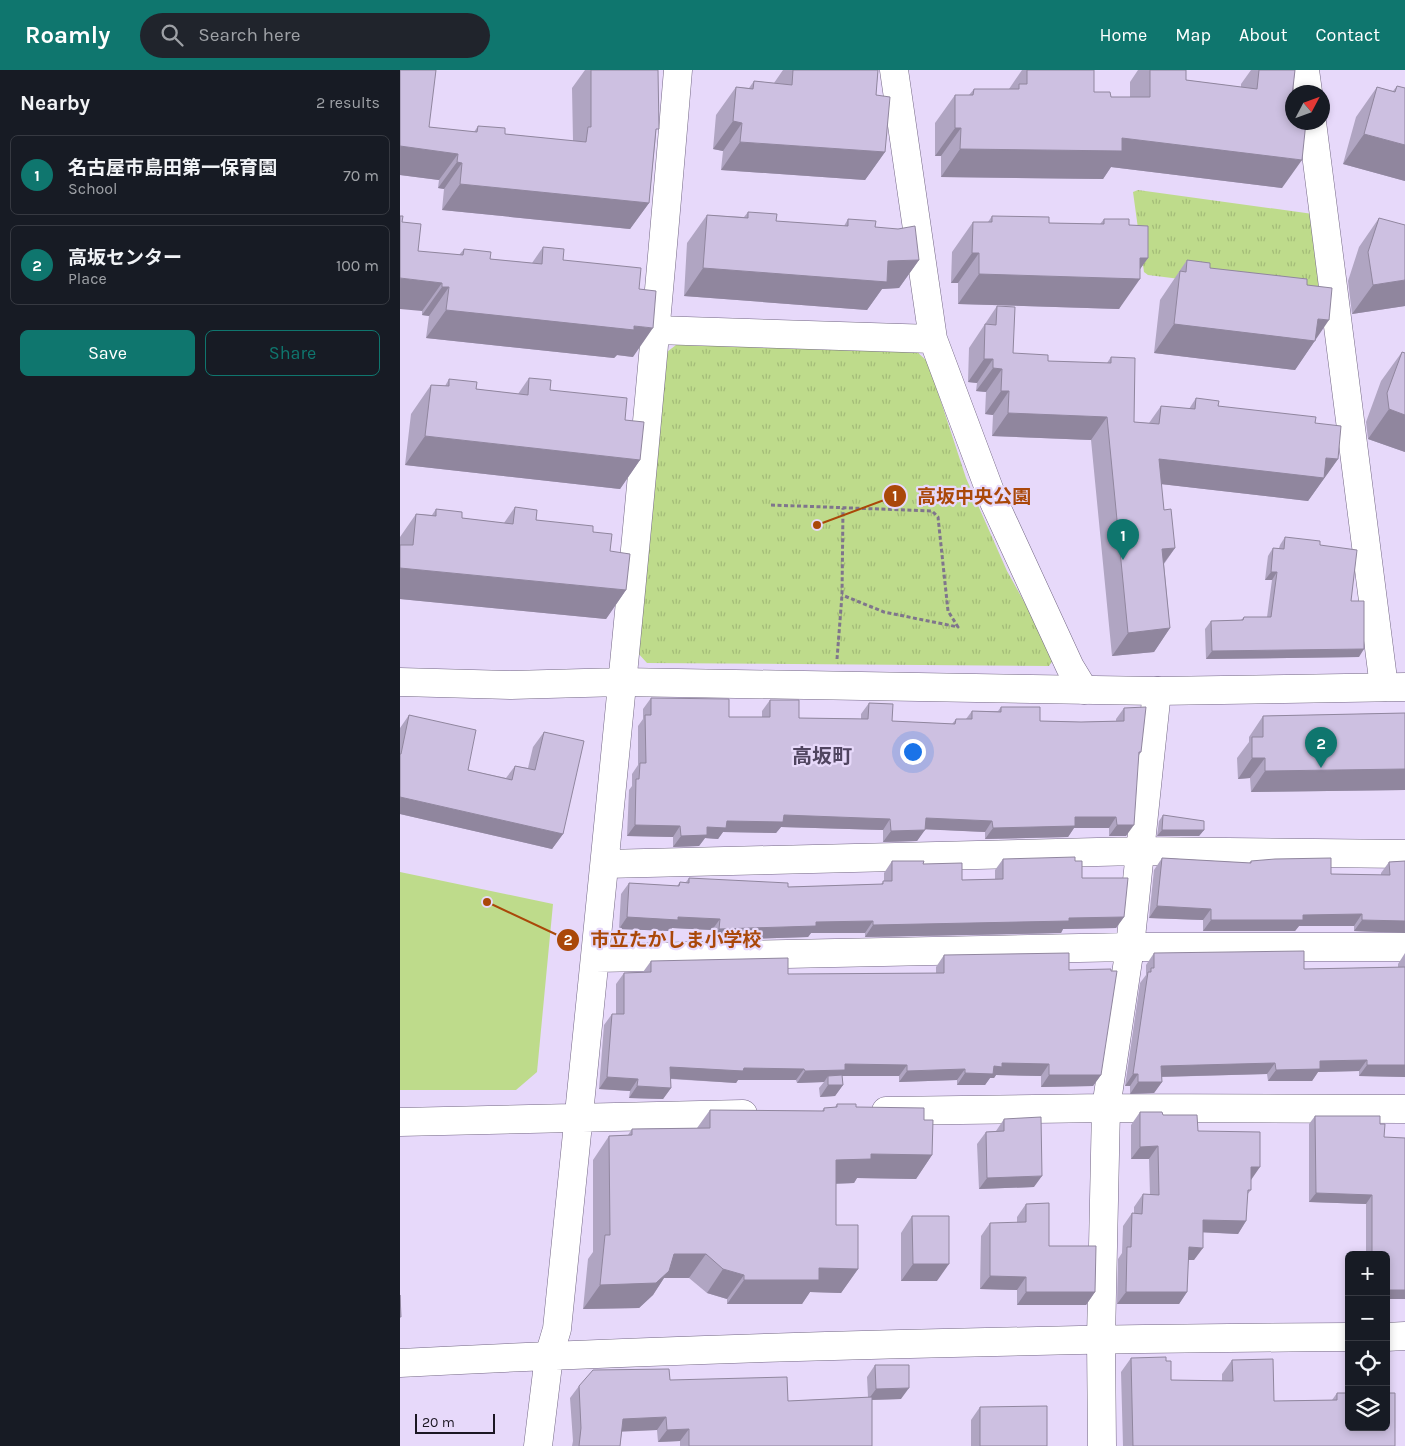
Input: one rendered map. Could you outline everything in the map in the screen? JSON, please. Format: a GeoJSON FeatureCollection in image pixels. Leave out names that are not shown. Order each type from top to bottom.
{"type":"FeatureCollection","features":[{"type":"Feature","properties":{"kind":"street"},"geometry":{"type":"LineString","coordinates":[[538,1446],[549,1356],[557,1329],[596,958],[656,330],[678,70]]}},
{"type":"Feature","properties":{"kind":"street"},"geometry":{"type":"LineString","coordinates":[[894,70],[934,339],[994,502],[1070,667],[1084,690]]}},
{"type":"Feature","properties":{"kind":"street"},"geometry":{"type":"LineString","coordinates":[[1305,70],[1307,85]]}},
{"type":"Feature","properties":{"kind":"street"},"geometry":{"type":"LineString","coordinates":[[400,682],[511,685],[621,682],[1157,691],[1395,687],[1313,130]]}},
{"type":"Feature","properties":{"kind":"street"},"geometry":{"type":"LineString","coordinates":[[656,330],[934,339]]}},
{"type":"Feature","properties":{"kind":"street"},"geometry":{"type":"LineString","coordinates":[[1102,1446],[1101,1339],[1106,1108],[1130,946],[1138,851],[1157,691]]}},
{"type":"Feature","properties":{"kind":"street"},"geometry":{"type":"LineString","coordinates":[[605,864],[1138,851],[1405,854]]}},
{"type":"Feature","properties":{"kind":"street"},"geometry":{"type":"LineString","coordinates":[[596,958],[1130,946],[1405,947]]}},
{"type":"Feature","properties":{"kind":"street"},"geometry":{"type":"LineString","coordinates":[[858,1112],[1106,1108],[1405,1109]]}},
{"type":"Feature","properties":{"kind":"street"},"geometry":{"type":"LineString","coordinates":[[400,1122],[579,1116],[768,1113]]}},
{"type":"Feature","properties":{"kind":"street"},"geometry":{"type":"LineString","coordinates":[[1390,1337],[1405,1336]]}},
{"type":"Feature","properties":{"kind":"street"},"geometry":{"type":"LineString","coordinates":[[400,1363],[549,1356],[1101,1339],[1345,1337]]}},
{"type":"Feature","properties":{"kind":"path"},"geometry":{"type":"LineString","coordinates":[[771,505],[932,511],[938,517],[948,611],[958,627],[884,612],[842,595]]}},
{"type":"Feature","properties":{"kind":"path"},"geometry":{"type":"LineString","coordinates":[[837,660],[842,595],[842,508]]}},
{"type":"Feature","properties":{"kind":"green space"},"geometry":{"type":"Polygon","coordinates":[[[1138,190],[1313,214],[1321,289],[1228,285],[1148,275],[1144,272],[1133,192],[1138,190]]]}},
{"type":"Feature","properties":{"kind":"green space"},"geometry":{"type":"Polygon","coordinates":[[[676,345],[915,350],[928,362],[966,478],[1007,571],[1055,657],[1049,666],[647,663],[637,652],[663,355],[676,345]]]}},
{"type":"Feature","properties":{"kind":"green space"},"geometry":{"type":"Polygon","coordinates":[[[400,872],[553,904],[537,1072],[516,1090],[400,1090],[400,872]]]}},
{"type":"Feature","properties":{"kind":"building"},"geometry":{"type":"Polygon","coordinates":[[[400,70],[436,70],[429,127],[477,132],[478,126],[505,128],[505,134],[586,142],[588,127],[591,127],[591,70],[658,70],[659,129],[656,129],[649,203],[460,184],[462,163],[457,162],[458,154],[400,146],[400,70]]]}},
{"type":"Feature","properties":{"kind":"building"},"geometry":{"type":"Polygon","coordinates":[[[793,70],[878,70],[876,95],[890,97],[885,152],[740,142],[742,123],[733,121],[736,87],[753,89],[754,81],[792,85],[793,70]]]}},
{"type":"Feature","properties":{"kind":"building"},"geometry":{"type":"Polygon","coordinates":[[[1027,70],[1094,70],[1094,92],[1110,92],[1111,97],[1150,97],[1150,70],[1186,70],[1186,80],[1257,89],[1259,70],[1295,70],[1293,85],[1285,85],[1285,130],[1305,130],[1302,160],[1122,138],[1122,151],[960,149],[961,128],[955,128],[955,95],[973,95],[974,89],[1019,89],[1019,84],[1027,84],[1027,70]]]}},
{"type":"Feature","properties":{"kind":"building"},"geometry":{"type":"Polygon","coordinates":[[[1397,86],[1405,88],[1405,145],[1364,134],[1377,87],[1395,92],[1397,86]]]}},
{"type":"Feature","properties":{"kind":"building"},"geometry":{"type":"Polygon","coordinates":[[[748,212],[777,214],[776,221],[848,226],[848,219],[876,221],[875,227],[898,229],[915,226],[919,260],[888,261],[887,282],[703,268],[707,215],[748,218],[748,212]]]}},
{"type":"Feature","properties":{"kind":"building"},"geometry":{"type":"Polygon","coordinates":[[[400,216],[403,216],[402,222],[421,224],[418,251],[463,255],[464,249],[491,252],[490,259],[542,264],[543,247],[564,249],[563,260],[641,268],[639,289],[656,291],[653,328],[634,326],[634,330],[446,310],[449,287],[442,287],[442,283],[400,278],[400,216]]]}},
{"type":"Feature","properties":{"kind":"building"},"geometry":{"type":"Polygon","coordinates":[[[992,216],[1049,217],[1049,223],[1104,224],[1104,219],[1129,219],[1129,225],[1148,226],[1148,258],[1140,258],[1140,279],[979,274],[979,253],[972,253],[973,222],[992,222],[992,216]]]}},
{"type":"Feature","properties":{"kind":"building"},"geometry":{"type":"Polygon","coordinates":[[[1379,218],[1405,225],[1405,280],[1373,285],[1368,252],[1379,218]]]}},
{"type":"Feature","properties":{"kind":"building"},"geometry":{"type":"Polygon","coordinates":[[[1187,260],[1210,263],[1210,268],[1307,279],[1307,285],[1332,288],[1329,320],[1318,319],[1315,341],[1174,324],[1180,271],[1186,272],[1187,260]]]}},
{"type":"Feature","properties":{"kind":"building"},"geometry":{"type":"Polygon","coordinates":[[[997,306],[1015,307],[1013,353],[1048,355],[1048,361],[1111,363],[1111,357],[1135,358],[1134,422],[1159,424],[1161,406],[1195,409],[1196,398],[1219,401],[1218,406],[1316,417],[1315,423],[1341,426],[1338,459],[1326,458],[1324,478],[1159,459],[1164,510],[1171,509],[1175,548],[1162,549],[1170,628],[1128,633],[1107,417],[1008,413],[1009,391],[1001,391],[1002,369],[993,368],[993,359],[984,359],[985,324],[996,325],[997,306]]]}},
{"type":"Feature","properties":{"kind":"building"},"geometry":{"type":"Polygon","coordinates":[[[1402,352],[1405,353],[1405,415],[1389,409],[1387,393],[1402,352]]]}},
{"type":"Feature","properties":{"kind":"building"},"geometry":{"type":"Polygon","coordinates":[[[529,378],[551,380],[550,390],[627,398],[625,420],[644,422],[640,460],[425,436],[431,385],[449,386],[449,379],[477,382],[476,389],[528,395],[529,378]]]}},
{"type":"Feature","properties":{"kind":"building"},"geometry":{"type":"Polygon","coordinates":[[[515,507],[537,510],[536,520],[593,526],[593,532],[612,534],[610,551],[630,554],[626,590],[400,568],[400,545],[413,545],[416,514],[436,516],[436,509],[462,512],[462,518],[513,524],[515,507]]]}},
{"type":"Feature","properties":{"kind":"building"},"geometry":{"type":"Polygon","coordinates":[[[1285,537],[1320,541],[1320,545],[1357,550],[1351,601],[1364,601],[1364,649],[1212,651],[1211,621],[1243,620],[1244,617],[1271,617],[1277,572],[1271,572],[1273,548],[1284,549],[1285,537]]]}},
{"type":"Feature","properties":{"kind":"building"},"geometry":{"type":"Polygon","coordinates":[[[651,698],[729,699],[729,717],[770,717],[770,700],[799,700],[799,718],[868,719],[869,703],[893,704],[892,721],[955,724],[956,719],[972,719],[972,711],[1001,712],[1001,707],[1040,707],[1040,721],[1081,722],[1124,721],[1124,708],[1146,707],[1141,752],[1139,752],[1134,825],[1117,825],[1116,817],[1075,817],[1075,826],[993,828],[992,821],[926,818],[925,830],[891,831],[890,819],[784,815],[783,822],[727,821],[726,828],[707,827],[707,835],[681,836],[680,826],[635,825],[636,779],[639,779],[640,763],[646,763],[645,715],[651,715],[651,698]]]}},
{"type":"Feature","properties":{"kind":"building"},"geometry":{"type":"Polygon","coordinates":[[[1405,713],[1405,769],[1265,771],[1265,758],[1252,758],[1252,737],[1263,737],[1263,716],[1405,713]]]}},
{"type":"Feature","properties":{"kind":"building"},"geometry":{"type":"Polygon","coordinates":[[[409,715],[476,730],[468,770],[512,780],[515,766],[535,770],[544,732],[584,741],[563,834],[400,797],[400,754],[409,715]]]}},
{"type":"Feature","properties":{"kind":"building"},"geometry":{"type":"Polygon","coordinates":[[[1163,815],[1204,821],[1204,830],[1162,830],[1163,815]]]}},
{"type":"Feature","properties":{"kind":"building"},"geometry":{"type":"Polygon","coordinates":[[[1075,857],[1075,861],[1082,861],[1082,878],[1128,878],[1124,917],[1069,918],[1069,921],[873,925],[873,921],[816,922],[816,926],[719,929],[720,919],[678,917],[678,920],[627,917],[629,883],[679,886],[680,882],[689,883],[689,878],[788,883],[788,887],[883,884],[883,881],[892,881],[892,861],[924,861],[923,864],[962,863],[962,880],[1003,879],[1003,859],[1075,857]]]}},
{"type":"Feature","properties":{"kind":"building"},"geometry":{"type":"Polygon","coordinates":[[[1162,858],[1251,863],[1251,861],[1275,859],[1331,858],[1331,874],[1390,875],[1389,862],[1405,861],[1405,921],[1362,920],[1362,914],[1303,915],[1303,920],[1211,920],[1211,909],[1157,906],[1162,858]]]}},
{"type":"Feature","properties":{"kind":"building"},"geometry":{"type":"Polygon","coordinates":[[[1304,951],[1304,969],[1405,967],[1405,1065],[1367,1065],[1367,1060],[1320,1061],[1320,1069],[1276,1070],[1275,1063],[1161,1066],[1162,1082],[1138,1082],[1138,1074],[1133,1074],[1148,972],[1151,972],[1151,968],[1154,968],[1154,953],[1304,951]]]}},
{"type":"Feature","properties":{"kind":"building"},"geometry":{"type":"Polygon","coordinates":[[[1069,953],[1069,970],[1111,969],[1111,971],[1117,971],[1101,1075],[1049,1075],[1049,1064],[1002,1063],[1002,1067],[994,1066],[993,1074],[965,1073],[965,1069],[907,1071],[907,1065],[845,1064],[845,1070],[805,1071],[804,1069],[744,1068],[743,1071],[670,1067],[671,1088],[637,1086],[638,1079],[607,1077],[612,1014],[624,1014],[624,973],[651,972],[651,961],[788,958],[788,974],[944,973],[944,955],[1069,953]]]}},
{"type":"Feature","properties":{"kind":"building"},"geometry":{"type":"Polygon","coordinates":[[[842,1075],[843,1085],[828,1085],[828,1076],[842,1075]]]}},
{"type":"Feature","properties":{"kind":"building"},"geometry":{"type":"Polygon","coordinates":[[[837,1104],[856,1104],[856,1107],[924,1108],[924,1120],[933,1120],[932,1155],[871,1154],[871,1159],[836,1160],[836,1225],[858,1225],[858,1269],[819,1268],[819,1280],[744,1280],[744,1275],[723,1269],[706,1254],[674,1254],[669,1271],[656,1283],[600,1285],[605,1235],[610,1235],[609,1136],[632,1135],[632,1129],[710,1128],[710,1110],[824,1111],[824,1108],[837,1107],[837,1104]]]}},
{"type":"Feature","properties":{"kind":"building"},"geometry":{"type":"Polygon","coordinates":[[[1140,1112],[1162,1112],[1163,1115],[1197,1115],[1198,1131],[1260,1132],[1260,1167],[1251,1167],[1251,1190],[1248,1190],[1246,1221],[1203,1220],[1203,1248],[1189,1247],[1187,1292],[1126,1292],[1127,1247],[1131,1247],[1132,1213],[1142,1214],[1143,1194],[1159,1195],[1158,1146],[1140,1147],[1140,1112]]]}},
{"type":"Feature","properties":{"kind":"building"},"geometry":{"type":"Polygon","coordinates":[[[1315,1116],[1380,1116],[1380,1124],[1385,1124],[1384,1137],[1405,1138],[1405,1290],[1390,1290],[1390,1251],[1372,1251],[1372,1195],[1316,1193],[1315,1116]]]}},
{"type":"Feature","properties":{"kind":"building"},"geometry":{"type":"Polygon","coordinates":[[[1041,1117],[1042,1176],[987,1178],[986,1132],[1004,1131],[1004,1119],[1041,1117]]]}},
{"type":"Feature","properties":{"kind":"building"},"geometry":{"type":"Polygon","coordinates":[[[1049,1203],[1049,1246],[1096,1246],[1095,1292],[1026,1292],[1026,1277],[990,1276],[990,1223],[1026,1222],[1026,1204],[1049,1203]]]}},
{"type":"Feature","properties":{"kind":"building"},"geometry":{"type":"Polygon","coordinates":[[[912,1216],[949,1216],[949,1264],[913,1264],[912,1216]]]}},
{"type":"Feature","properties":{"kind":"building"},"geometry":{"type":"Polygon","coordinates":[[[1166,1357],[1166,1361],[1171,1361],[1171,1380],[1233,1381],[1232,1360],[1273,1359],[1274,1401],[1337,1400],[1337,1393],[1345,1393],[1345,1431],[1390,1431],[1390,1393],[1395,1393],[1395,1446],[1133,1446],[1131,1358],[1166,1357]]]}},
{"type":"Feature","properties":{"kind":"building"},"geometry":{"type":"Polygon","coordinates":[[[875,1365],[909,1365],[909,1388],[876,1389],[875,1365]]]}},
{"type":"Feature","properties":{"kind":"building"},"geometry":{"type":"Polygon","coordinates":[[[669,1369],[670,1380],[787,1377],[788,1401],[872,1397],[872,1446],[689,1446],[689,1429],[667,1430],[666,1417],[623,1419],[620,1446],[579,1446],[581,1428],[579,1386],[593,1370],[669,1369]]]}},
{"type":"Feature","properties":{"kind":"building"},"geometry":{"type":"Polygon","coordinates":[[[1047,1406],[1047,1446],[980,1446],[980,1407],[1047,1406]]]}},
{"type":"Feature","properties":{"kind":"place","name":"高坂中央公園"},"geometry":{"type":"Point","coordinates":[817,525]}},
{"type":"Feature","properties":{"kind":"place","name":"名古屋市島田第一保育園"},"geometry":{"type":"Point","coordinates":[1123,560]}},
{"type":"Feature","properties":{"kind":"place","name":"高坂センター"},"geometry":{"type":"Point","coordinates":[1321,768]}},
{"type":"Feature","properties":{"kind":"place","name":"市立たかしま小学校"},"geometry":{"type":"Point","coordinates":[487,902]}},
{"type":"Feature","properties":{"kind":"district","name":"高坂町"},"geometry":{"type":"Point","coordinates":[822,756]}}]}
